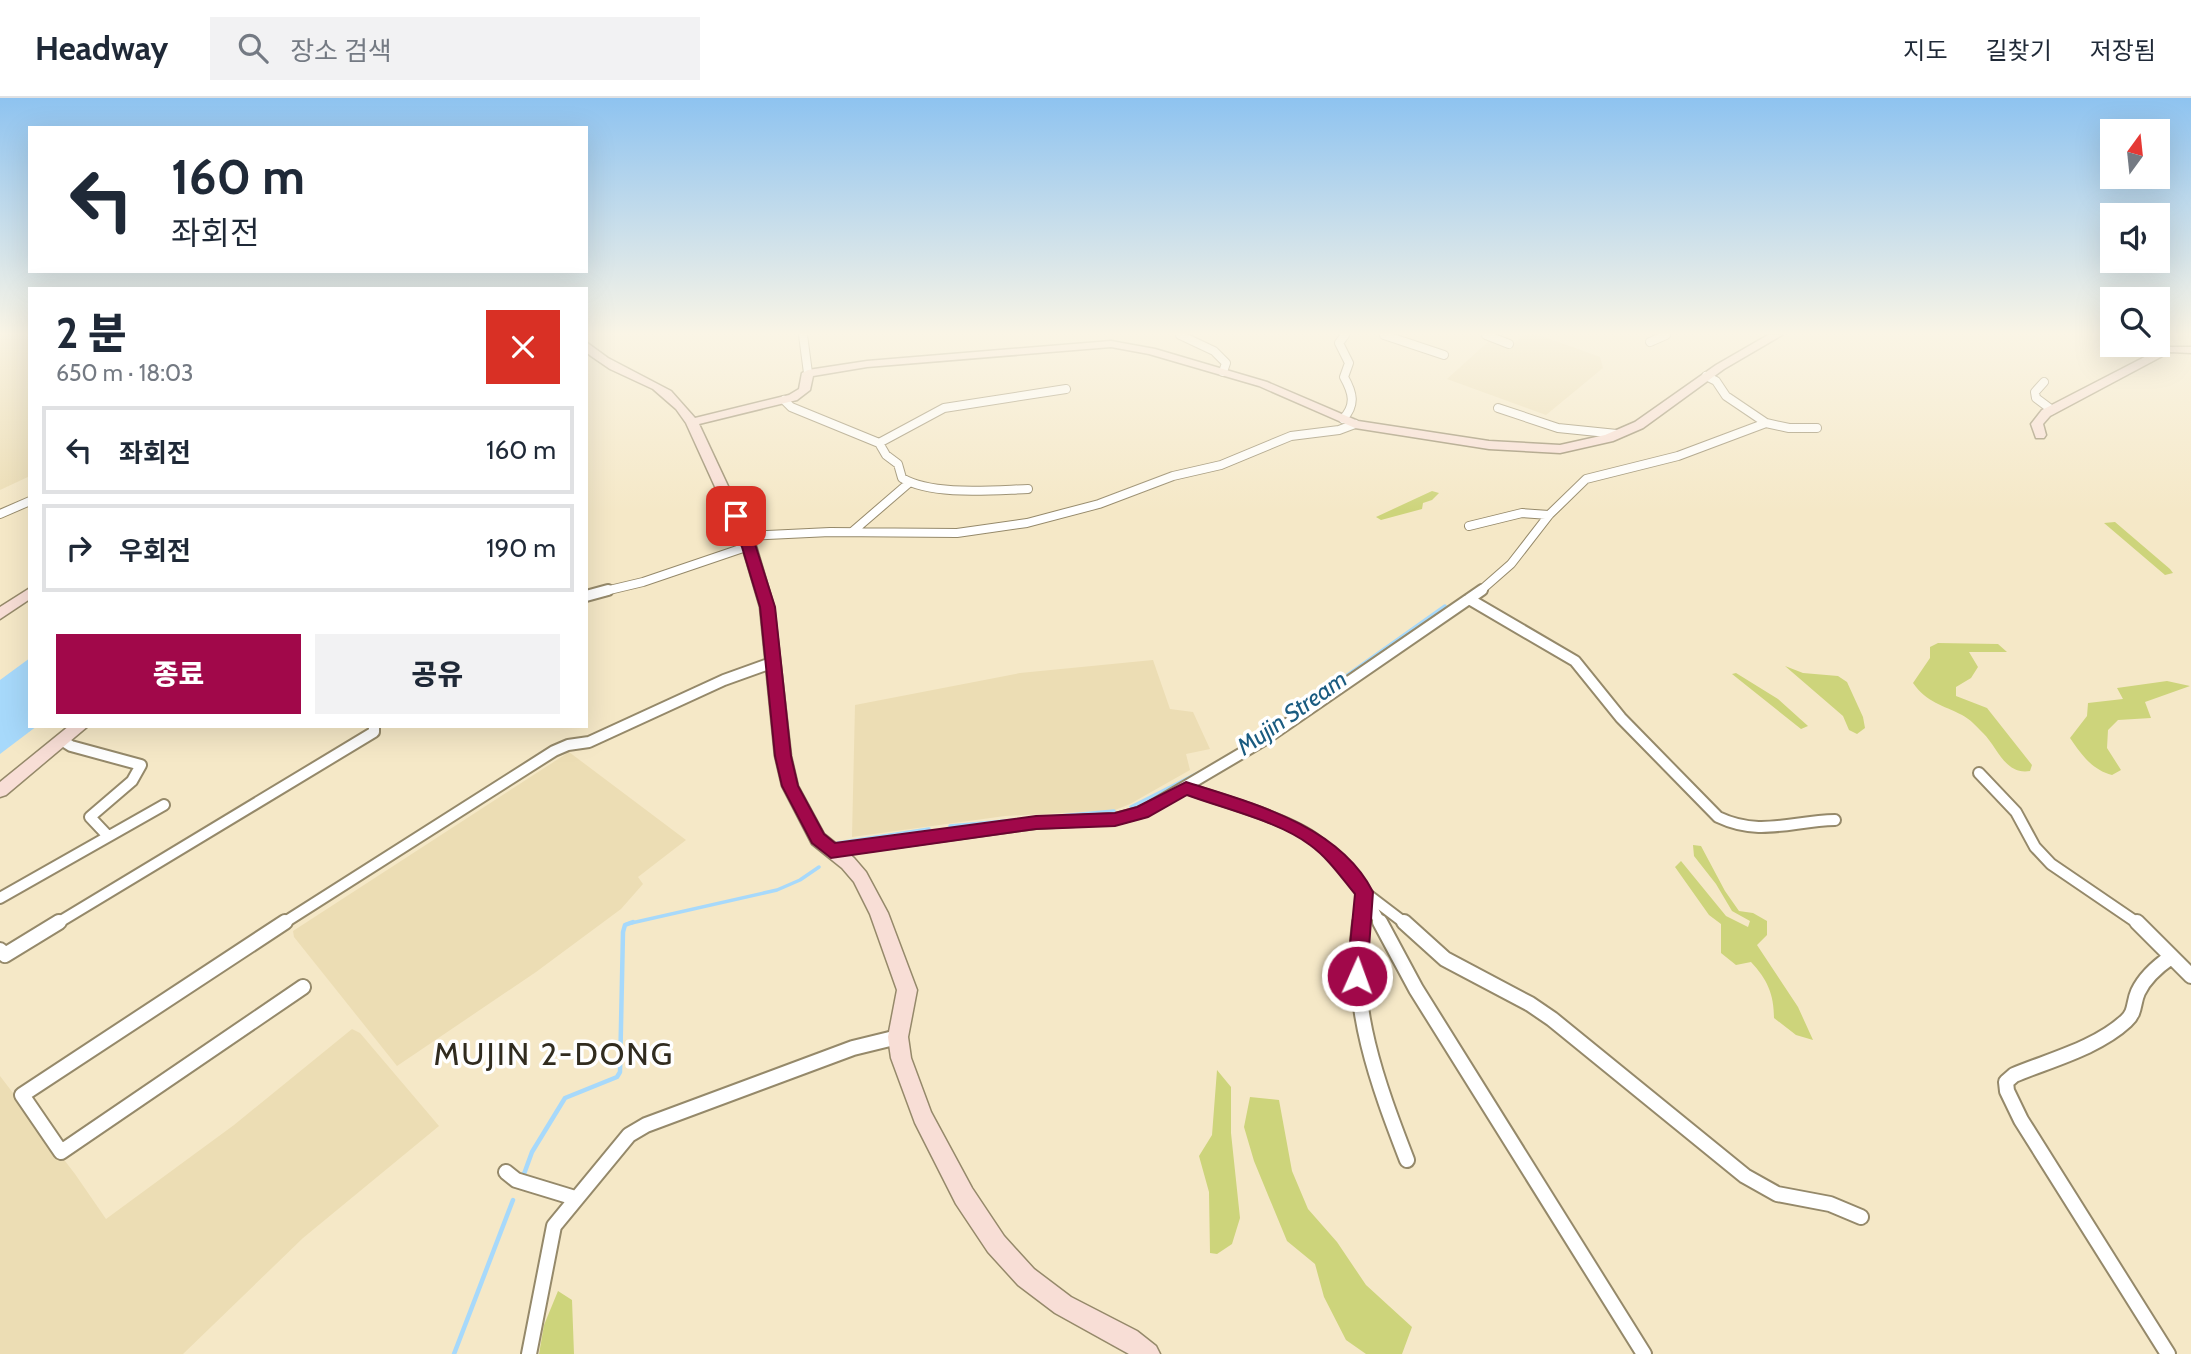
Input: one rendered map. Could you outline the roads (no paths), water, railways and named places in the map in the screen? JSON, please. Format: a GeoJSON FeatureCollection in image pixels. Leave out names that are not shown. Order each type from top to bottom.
{"type":"FeatureCollection","features":[{"type":"Feature","properties":{"kind":"street"},"geometry":{"type":"LineString","coordinates":[[668,394],[692,422],[747,541],[767,607],[783,756],[790,786],[818,839],[848,863],[860,877],[878,913],[907,990],[898,1037],[901,1058],[922,1116],[964,1196],[996,1244],[1026,1278],[1063,1305],[1129,1339],[1148,1354]]}},
{"type":"Feature","properties":{"kind":"street"},"geometry":{"type":"LineString","coordinates":[[692,422],[800,394]]}},
{"type":"Feature","properties":{"kind":"street"},"geometry":{"type":"LineString","coordinates":[[879,443],[944,408],[1032,394]]}},
{"type":"Feature","properties":{"kind":"street"},"geometry":{"type":"LineString","coordinates":[[1285,394],[1349,422],[1489,445],[1560,449],[1617,434],[1639,425],[1683,394]]}},
{"type":"Feature","properties":{"kind":"street"},"geometry":{"type":"LineString","coordinates":[[588,596],[643,582],[747,541],[852,532],[957,533],[1027,523],[1099,504],[1172,475],[1221,465],[1291,436],[1339,430],[1349,422],[1352,394]]}},
{"type":"Feature","properties":{"kind":"street"},"geometry":{"type":"LineString","coordinates":[[1724,394],[1766,423],[1789,428],[1817,428]]}},
{"type":"Feature","properties":{"kind":"street"},"geometry":{"type":"LineString","coordinates":[[2035,394],[2036,398],[2052,410]]}},
{"type":"Feature","properties":{"kind":"street"},"geometry":{"type":"LineString","coordinates":[[2040,435],[2037,429],[2039,419],[2083,394]]}},
{"type":"Feature","properties":{"kind":"street"},"geometry":{"type":"LineString","coordinates":[[784,400],[791,407],[879,443],[886,455],[898,464],[898,471],[903,479],[910,482],[968,490],[1028,489]]}},
{"type":"Feature","properties":{"kind":"street"},"geometry":{"type":"LineString","coordinates":[[1499,408],[1558,428],[1617,434]]}},
{"type":"Feature","properties":{"kind":"street"},"geometry":{"type":"LineString","coordinates":[[831,851],[1036,823],[1115,820],[1142,813],[1264,740],[1469,599],[1511,564],[1549,515],[1586,479],[1678,456],[1766,423]]}},
{"type":"Feature","properties":{"kind":"street"},"geometry":{"type":"LineString","coordinates":[[852,532],[910,482]]}},
{"type":"Feature","properties":{"kind":"street"},"geometry":{"type":"LineString","coordinates":[[0,514],[28,502]]}},
{"type":"Feature","properties":{"kind":"street"},"geometry":{"type":"LineString","coordinates":[[1469,526],[1522,513],[1549,515]]}},
{"type":"Feature","properties":{"kind":"street"},"geometry":{"type":"LineString","coordinates":[[0,614],[28,593]]}},
{"type":"Feature","properties":{"kind":"street"},"geometry":{"type":"LineString","coordinates":[[1469,599],[1562,650],[1575,661],[1621,718],[1701,804],[1718,817],[1731,823],[1768,829],[1805,821],[1835,820]]}},
{"type":"Feature","properties":{"kind":"street"},"geometry":{"type":"LineString","coordinates":[[303,987],[61,1152],[22,1095],[315,902],[554,751],[568,745],[589,742],[724,680],[774,662]]}},
{"type":"Feature","properties":{"kind":"street"},"geometry":{"type":"LineString","coordinates":[[0,791],[78,728]]}},
{"type":"Feature","properties":{"kind":"street"},"geometry":{"type":"LineString","coordinates":[[0,950],[5,955],[374,732],[374,728]]}},
{"type":"Feature","properties":{"kind":"street"},"geometry":{"type":"LineString","coordinates":[[63,741],[141,765],[139,773],[129,784],[102,803],[90,817],[107,835]]}},
{"type":"Feature","properties":{"kind":"street"},"geometry":{"type":"LineString","coordinates":[[1979,773],[2016,812],[2035,847],[2051,864],[2127,915],[2191,976]]}},
{"type":"Feature","properties":{"kind":"street"},"geometry":{"type":"LineString","coordinates":[[1186,788],[1273,818],[1304,833],[1334,856],[1364,892],[1416,989],[1644,1354]]}},
{"type":"Feature","properties":{"kind":"street"},"geometry":{"type":"LineString","coordinates":[[0,898],[163,805]]}},
{"type":"Feature","properties":{"kind":"street"},"geometry":{"type":"LineString","coordinates":[[1364,892],[1357,951],[1360,1008],[1375,1077],[1407,1160]]}},
{"type":"Feature","properties":{"kind":"street"},"geometry":{"type":"LineString","coordinates":[[1364,892],[1389,909],[1445,959],[1530,1004],[1552,1019],[1745,1176],[1777,1194],[1830,1204],[1861,1217]]}},
{"type":"Feature","properties":{"kind":"street"},"geometry":{"type":"LineString","coordinates":[[2168,1354],[2021,1120],[2007,1091],[2006,1082],[2014,1075],[2072,1051],[2124,1022],[2134,1012],[2137,994],[2148,977],[2171,957]]}},
{"type":"Feature","properties":{"kind":"street"},"geometry":{"type":"LineString","coordinates":[[529,1354],[554,1226],[629,1135],[646,1125],[853,1048],[898,1037]]}},
{"type":"Feature","properties":{"kind":"street"},"geometry":{"type":"LineString","coordinates":[[506,1172],[516,1180],[575,1198]]}},
{"type":"Feature","properties":{"kind":"water"},"geometry":{"type":"Polygon","coordinates":[[[28,659],[28,728],[34,728],[0,754],[0,680],[28,659]]]}},
{"type":"Feature","properties":{"kind":"waterway","name":"Mujin Stream"},"geometry":{"type":"LineString","coordinates":[[1315,698],[1445,606]]}},
{"type":"Feature","properties":{"kind":"waterway","name":"Mujin Stream"},"geometry":{"type":"LineString","coordinates":[[1252,741],[1286,719]]}},
{"type":"Feature","properties":{"kind":"waterway","name":"Mujin Stream"},"geometry":{"type":"LineString","coordinates":[[1131,807],[1200,772]]}},
{"type":"Feature","properties":{"kind":"waterway","name":"Mujin Stream"},"geometry":{"type":"LineString","coordinates":[[950,826],[1114,811]]}},
{"type":"Feature","properties":{"kind":"waterway","name":"Mujin Stream"},"geometry":{"type":"LineString","coordinates":[[838,843],[929,829]]}},
{"type":"Feature","properties":{"kind":"waterway","name":"Mujin Stream"},"geometry":{"type":"LineString","coordinates":[[629,924],[777,890],[800,880],[819,867]]}},
{"type":"Feature","properties":{"kind":"waterway","name":"Mujin Stream"},"geometry":{"type":"LineString","coordinates":[[629,924],[633,922]]}},
{"type":"Feature","properties":{"kind":"waterway","name":"Mujin Stream"},"geometry":{"type":"LineString","coordinates":[[524,1174],[532,1152],[565,1098],[617,1077],[620,1072],[623,932],[625,925],[629,924]]}},
{"type":"Feature","properties":{"kind":"waterway","name":"Mujin Stream"},"geometry":{"type":"LineString","coordinates":[[454,1354],[513,1200]]}},
{"type":"Feature","properties":{"kind":"district","name":"MUJIN 2-DONG"},"geometry":{"type":"Point","coordinates":[554,1054]}}]}
